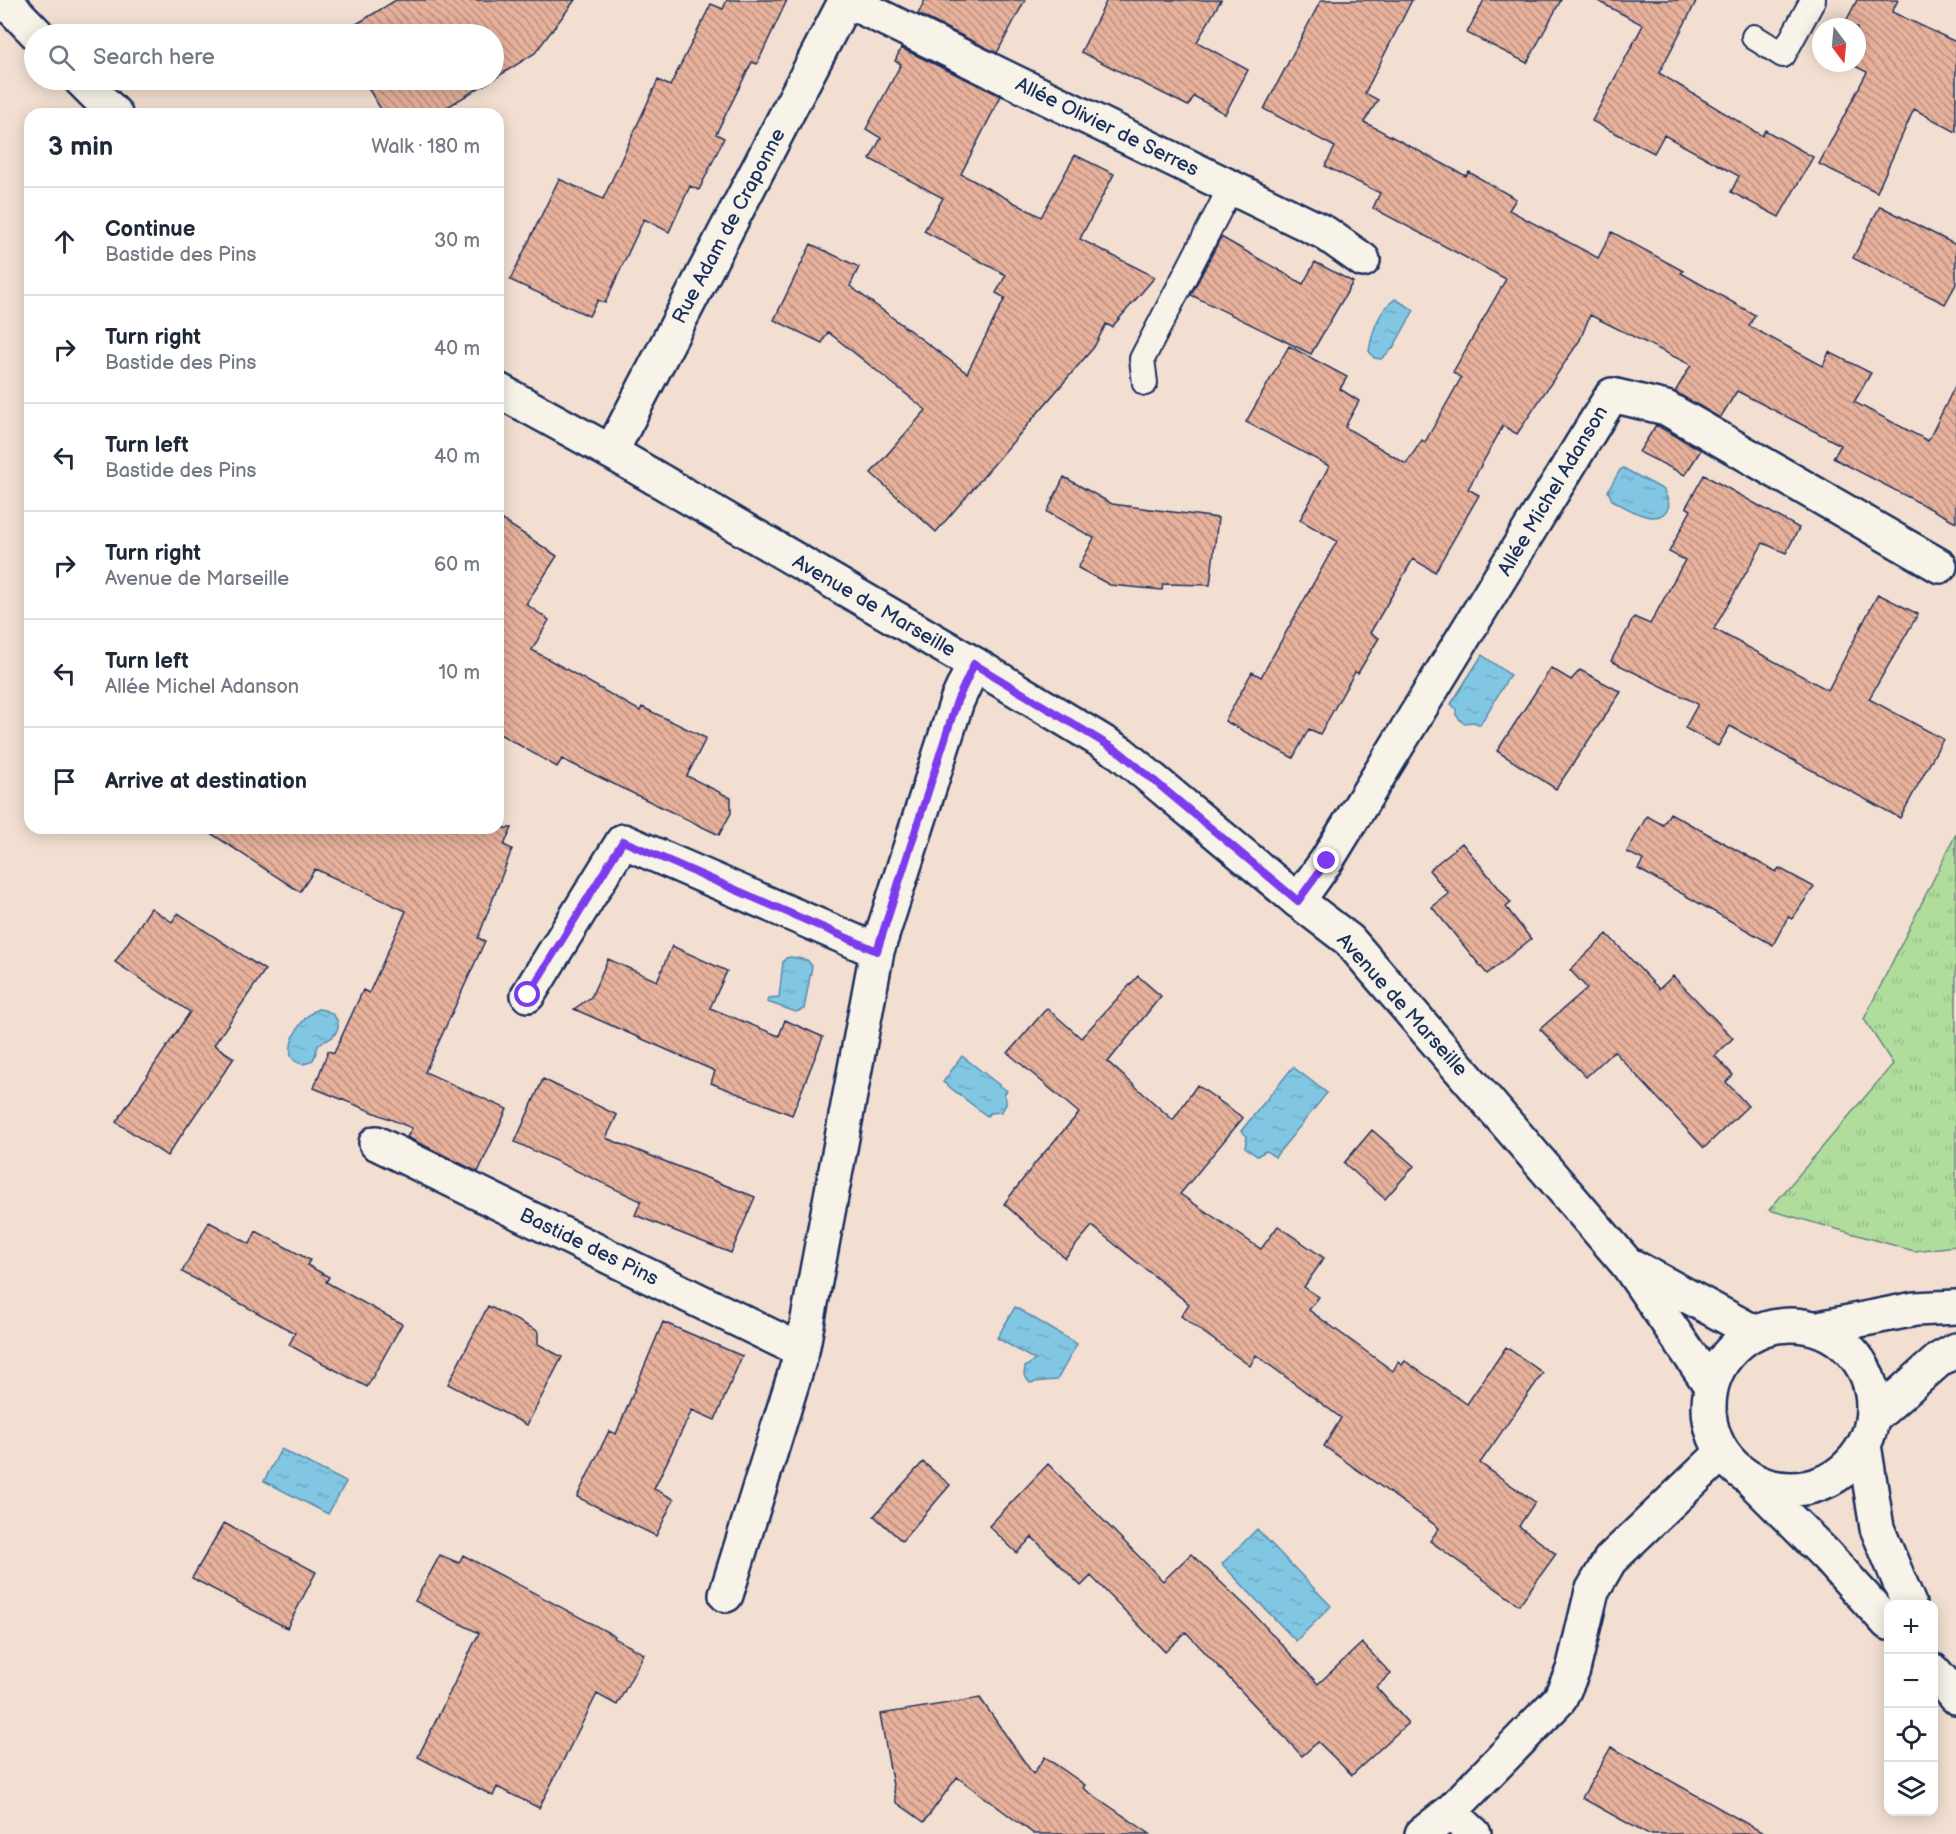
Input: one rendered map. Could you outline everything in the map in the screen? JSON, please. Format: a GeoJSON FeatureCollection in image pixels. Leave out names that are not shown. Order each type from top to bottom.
{"type":"FeatureCollection","features":[{"type":"Feature","properties":{"kind":"street"},"geometry":{"type":"LineString","coordinates":[[4,0],[27,24]]}},
{"type":"Feature","properties":{"kind":"street","name":"Allée Olivier de Serres"},"geometry":{"type":"LineString","coordinates":[[846,0],[1325,233],[1363,260]]}},
{"type":"Feature","properties":{"kind":"street","name":"Rue Adam de Craponne"},"geometry":{"type":"LineString","coordinates":[[611,452],[846,0]]}},
{"type":"Feature","properties":{"kind":"street"},"geometry":{"type":"LineString","coordinates":[[91,90],[109,108]]}},
{"type":"Feature","properties":{"kind":"street","name":"Avenue de Marseille"},"geometry":{"type":"LineString","coordinates":[[504,393],[611,452],[974,664],[1121,753],[1298,901],[1349,940],[1628,1264],[1711,1386]]}},
{"type":"Feature","properties":{"kind":"street","name":"Allée Michel Adanson"},"geometry":{"type":"LineString","coordinates":[[1298,901],[1327,861],[1612,395],[1666,408],[1940,566]]}},
{"type":"Feature","properties":{"kind":"street"},"geometry":{"type":"LineString","coordinates":[[726,1594],[802,1351],[877,951],[957,701],[974,664]]}},
{"type":"Feature","properties":{"kind":"street"},"geometry":{"type":"LineString","coordinates":[[528,995],[623,841],[877,951]]}},
{"type":"Feature","properties":{"kind":"street","name":"Bastide des Pins"},"geometry":{"type":"LineString","coordinates":[[376,1143],[802,1351]]}},
{"type":"Feature","properties":{"kind":"street","name":"Avenue de Marseille"},"geometry":{"type":"LineString","coordinates":[[1628,1264],[1754,1332]]}},
{"type":"Feature","properties":{"kind":"street"},"geometry":{"type":"LineString","coordinates":[[1884,1619],[1826,1555],[1750,1479],[1734,1468],[1722,1453],[1713,1437],[1708,1420],[1711,1386],[1720,1364],[1727,1355],[1754,1332],[1786,1324],[1818,1328],[1915,1309],[1956,1306]]}},
{"type":"Feature","properties":{"kind":"street"},"geometry":{"type":"LineString","coordinates":[[1818,1328],[1843,1342],[1862,1363],[1872,1389],[1869,1432],[1877,1528],[1907,1600]]}},
{"type":"Feature","properties":{"kind":"street"},"geometry":{"type":"LineString","coordinates":[[1750,1479],[1774,1488],[1801,1489],[1826,1482],[1848,1466],[1869,1432],[1940,1359],[1956,1350]]}},
{"type":"Feature","properties":{"kind":"street"},"geometry":{"type":"LineString","coordinates":[[1422,1834],[1450,1812],[1560,1699],[1573,1670],[1592,1590],[1610,1560],[1722,1453]]}},
{"type":"Feature","properties":{"kind":"street"},"geometry":{"type":"LineString","coordinates":[[1450,1812],[1474,1834]]}},
{"type":"Feature","properties":{"kind":"lane"},"geometry":{"type":"LineString","coordinates":[[1754,37],[1783,54],[1813,0]]}},
{"type":"Feature","properties":{"kind":"lane"},"geometry":{"type":"LineString","coordinates":[[1145,383],[1142,358],[1231,187]]}},
{"type":"Feature","properties":{"kind":"green space"},"geometry":{"type":"Polygon","coordinates":[[[1956,834],[1956,1246],[1914,1251],[1769,1210],[1893,1064],[1864,1019],[1956,834]]]}},
{"type":"Feature","properties":{"kind":"water"},"geometry":{"type":"Polygon","coordinates":[[[1395,299],[1414,310],[1393,348],[1381,359],[1374,358],[1369,351],[1374,329],[1385,309],[1395,299]]]}},
{"type":"Feature","properties":{"kind":"water"},"geometry":{"type":"Polygon","coordinates":[[[1623,468],[1664,490],[1669,506],[1663,514],[1657,517],[1641,515],[1612,500],[1608,491],[1623,468]]]}},
{"type":"Feature","properties":{"kind":"water"},"geometry":{"type":"Polygon","coordinates":[[[1482,655],[1510,675],[1480,725],[1474,722],[1463,723],[1451,704],[1482,655]]]}},
{"type":"Feature","properties":{"kind":"water"},"geometry":{"type":"Polygon","coordinates":[[[786,958],[807,960],[812,966],[804,1009],[796,1012],[767,1002],[768,998],[779,997],[783,962],[786,958]]]}},
{"type":"Feature","properties":{"kind":"water"},"geometry":{"type":"Polygon","coordinates":[[[318,1009],[335,1017],[337,1030],[332,1037],[318,1046],[313,1060],[304,1064],[298,1063],[291,1056],[294,1035],[302,1022],[318,1009]]]}},
{"type":"Feature","properties":{"kind":"water"},"geometry":{"type":"Polygon","coordinates":[[[962,1056],[1007,1091],[1004,1094],[1006,1104],[1001,1112],[990,1113],[987,1116],[943,1082],[962,1056]]]}},
{"type":"Feature","properties":{"kind":"water"},"geometry":{"type":"Polygon","coordinates":[[[1293,1067],[1327,1093],[1275,1157],[1266,1151],[1257,1156],[1245,1147],[1247,1136],[1241,1131],[1293,1067]]]}},
{"type":"Feature","properties":{"kind":"water"},"geometry":{"type":"Polygon","coordinates":[[[1015,1307],[1077,1344],[1057,1380],[1030,1383],[1024,1375],[1025,1367],[1035,1360],[997,1338],[1015,1307]]]}},
{"type":"Feature","properties":{"kind":"water"},"geometry":{"type":"Polygon","coordinates":[[[281,1449],[346,1482],[328,1514],[264,1481],[281,1449]]]}},
{"type":"Feature","properties":{"kind":"water"},"geometry":{"type":"Polygon","coordinates":[[[1257,1529],[1331,1606],[1296,1641],[1222,1564],[1257,1529]]]}},
{"type":"Feature","properties":{"kind":"building"},"geometry":{"type":"Polygon","coordinates":[[[396,0],[575,0],[535,53],[504,73],[504,24],[356,24],[396,0]]]}},
{"type":"Feature","properties":{"kind":"building"},"geometry":{"type":"Polygon","coordinates":[[[727,0],[787,0],[757,64],[752,62],[716,134],[724,138],[699,190],[690,186],[669,232],[644,219],[605,303],[598,300],[589,316],[510,280],[559,179],[603,199],[658,80],[670,86],[711,4],[723,9],[727,0]]]}},
{"type":"Feature","properties":{"kind":"building"},"geometry":{"type":"Polygon","coordinates":[[[925,0],[1025,0],[997,53],[918,14],[925,0]]]}},
{"type":"Feature","properties":{"kind":"building"},"geometry":{"type":"Polygon","coordinates":[[[1107,0],[1221,0],[1197,42],[1248,70],[1225,114],[1194,96],[1188,106],[1081,52],[1107,0]]]}},
{"type":"Feature","properties":{"kind":"building"},"geometry":{"type":"Polygon","coordinates":[[[1321,0],[1412,0],[1365,93],[1378,100],[1364,122],[1466,176],[1469,172],[1516,199],[1509,210],[1598,258],[1612,232],[1683,271],[1681,273],[1755,315],[1749,326],[1823,366],[1829,352],[1871,373],[1854,402],[1928,441],[1956,384],[1956,522],[1833,458],[1841,445],[1737,391],[1720,418],[1675,392],[1691,365],[1590,315],[1580,340],[1517,434],[1503,426],[1468,489],[1479,495],[1435,572],[1413,559],[1370,633],[1379,638],[1358,673],[1355,672],[1320,734],[1309,729],[1293,758],[1225,721],[1252,672],[1261,677],[1337,541],[1300,520],[1329,466],[1246,422],[1289,346],[1347,377],[1340,389],[1359,401],[1345,427],[1406,464],[1422,440],[1425,442],[1461,378],[1453,372],[1506,279],[1373,208],[1380,193],[1325,166],[1335,147],[1264,109],[1321,0]]]}},
{"type":"Feature","properties":{"kind":"building"},"geometry":{"type":"Polygon","coordinates":[[[1484,0],[1561,0],[1527,63],[1467,33],[1484,0]]]}},
{"type":"Feature","properties":{"kind":"building"},"geometry":{"type":"Polygon","coordinates":[[[1596,0],[1697,0],[1659,73],[1762,136],[1765,130],[1813,157],[1779,217],[1731,192],[1739,176],[1664,135],[1654,153],[1592,121],[1643,25],[1596,0]]]}},
{"type":"Feature","properties":{"kind":"building"},"geometry":{"type":"Polygon","coordinates":[[[1857,0],[1898,0],[1892,12],[1956,42],[1956,132],[1914,109],[1877,192],[1819,164],[1867,72],[1866,18],[1848,18],[1857,0]]]}},
{"type":"Feature","properties":{"kind":"building"},"geometry":{"type":"Polygon","coordinates":[[[901,48],[1001,96],[961,174],[1041,217],[1075,155],[1114,174],[1080,239],[1155,277],[1112,327],[1106,324],[1094,347],[936,532],[871,473],[926,410],[828,332],[822,343],[774,320],[811,244],[859,267],[850,286],[967,373],[1005,298],[996,293],[1006,275],[924,231],[943,198],[870,159],[881,138],[866,129],[901,64],[895,61],[901,48]]]}},
{"type":"Feature","properties":{"kind":"building"},"geometry":{"type":"Polygon","coordinates":[[[369,90],[476,90],[446,108],[380,108],[369,90]]]}},
{"type":"Feature","properties":{"kind":"building"},"geometry":{"type":"Polygon","coordinates":[[[1880,206],[1956,245],[1956,284],[1945,304],[1853,258],[1880,206]]]}},
{"type":"Feature","properties":{"kind":"building"},"geometry":{"type":"Polygon","coordinates":[[[1221,237],[1303,284],[1315,262],[1353,282],[1311,354],[1191,295],[1221,237]]]}},
{"type":"Feature","properties":{"kind":"building"},"geometry":{"type":"Polygon","coordinates":[[[1656,425],[1701,450],[1685,475],[1639,452],[1656,425]]]}},
{"type":"Feature","properties":{"kind":"building"},"geometry":{"type":"Polygon","coordinates":[[[1704,475],[1799,528],[1786,553],[1763,543],[1714,629],[1828,690],[1878,594],[1918,614],[1869,699],[1943,739],[1900,818],[1730,726],[1718,746],[1685,728],[1698,704],[1611,661],[1634,617],[1650,624],[1685,560],[1669,552],[1691,510],[1686,507],[1704,475]]]}},
{"type":"Feature","properties":{"kind":"building"},"geometry":{"type":"Polygon","coordinates":[[[1064,477],[1112,504],[1218,518],[1210,585],[1163,584],[1162,590],[1110,585],[1078,568],[1094,538],[1047,512],[1064,477]]]}},
{"type":"Feature","properties":{"kind":"building"},"geometry":{"type":"Polygon","coordinates":[[[504,521],[557,556],[526,604],[549,620],[532,650],[640,711],[642,707],[706,738],[687,776],[731,798],[731,813],[719,835],[562,759],[557,767],[504,736],[504,521]]]}},
{"type":"Feature","properties":{"kind":"building"},"geometry":{"type":"Polygon","coordinates":[[[1551,668],[1571,680],[1580,670],[1621,692],[1556,789],[1497,751],[1551,668]]]}},
{"type":"Feature","properties":{"kind":"building"},"geometry":{"type":"Polygon","coordinates":[[[1670,813],[1776,872],[1779,868],[1814,887],[1792,919],[1788,917],[1773,945],[1638,869],[1643,860],[1627,852],[1647,816],[1663,825],[1670,813]]]}},
{"type":"Feature","properties":{"kind":"building"},"geometry":{"type":"Polygon","coordinates":[[[504,828],[512,828],[504,845],[512,849],[478,938],[485,941],[425,1072],[507,1109],[478,1172],[407,1137],[412,1128],[314,1088],[328,1051],[334,1053],[363,990],[369,993],[406,911],[315,869],[300,892],[212,834],[504,834],[504,828]]]}},
{"type":"Feature","properties":{"kind":"building"},"geometry":{"type":"Polygon","coordinates":[[[1462,843],[1511,903],[1506,907],[1531,939],[1487,974],[1432,907],[1449,894],[1429,870],[1462,843]]]}},
{"type":"Feature","properties":{"kind":"building"},"geometry":{"type":"Polygon","coordinates":[[[151,908],[172,922],[178,913],[265,970],[214,1045],[234,1058],[167,1156],[116,1122],[190,1012],[115,962],[151,908]]]}},
{"type":"Feature","properties":{"kind":"building"},"geometry":{"type":"Polygon","coordinates":[[[1607,934],[1659,989],[1673,976],[1733,1038],[1715,1056],[1733,1075],[1726,1082],[1748,1106],[1704,1148],[1614,1051],[1586,1077],[1540,1029],[1587,988],[1570,970],[1607,934]]]}},
{"type":"Feature","properties":{"kind":"building"},"geometry":{"type":"Polygon","coordinates":[[[672,946],[727,971],[710,1008],[779,1036],[785,1020],[823,1037],[792,1115],[711,1083],[715,1071],[574,1009],[591,997],[608,959],[657,981],[672,946]]]}},
{"type":"Feature","properties":{"kind":"building"},"geometry":{"type":"Polygon","coordinates":[[[1138,976],[1161,996],[1108,1062],[1173,1120],[1197,1085],[1243,1118],[1180,1194],[1261,1249],[1278,1226],[1324,1258],[1304,1287],[1319,1297],[1309,1310],[1393,1371],[1398,1362],[1402,1365],[1405,1361],[1467,1404],[1506,1347],[1543,1373],[1480,1463],[1535,1502],[1519,1526],[1556,1554],[1519,1605],[1430,1541],[1439,1528],[1324,1446],[1341,1418],[1256,1355],[1250,1366],[1181,1316],[1189,1304],[1092,1226],[1065,1258],[1004,1204],[1036,1162],[1079,1113],[1008,1053],[1047,1008],[1081,1038],[1138,976]]]}},
{"type":"Feature","properties":{"kind":"building"},"geometry":{"type":"Polygon","coordinates":[[[543,1079],[617,1115],[606,1138],[755,1197],[731,1253],[635,1215],[641,1201],[515,1142],[543,1079]]]}},
{"type":"Feature","properties":{"kind":"building"},"geometry":{"type":"Polygon","coordinates":[[[1372,1130],[1414,1166],[1385,1199],[1344,1163],[1372,1130]]]}},
{"type":"Feature","properties":{"kind":"building"},"geometry":{"type":"Polygon","coordinates":[[[209,1222],[250,1244],[256,1231],[310,1260],[307,1265],[329,1277],[326,1282],[402,1324],[367,1387],[289,1345],[295,1333],[182,1272],[209,1222]]]}},
{"type":"Feature","properties":{"kind":"building"},"geometry":{"type":"Polygon","coordinates":[[[488,1306],[538,1331],[538,1344],[562,1357],[527,1425],[448,1384],[488,1306]]]}},
{"type":"Feature","properties":{"kind":"building"},"geometry":{"type":"Polygon","coordinates":[[[663,1322],[742,1356],[715,1420],[692,1410],[654,1489],[674,1499],[656,1536],[577,1497],[609,1431],[616,1434],[663,1322]]]}},
{"type":"Feature","properties":{"kind":"building"},"geometry":{"type":"Polygon","coordinates":[[[923,1462],[950,1485],[902,1541],[874,1516],[923,1462]]]}},
{"type":"Feature","properties":{"kind":"building"},"geometry":{"type":"Polygon","coordinates":[[[1048,1464],[1163,1581],[1191,1554],[1251,1611],[1318,1684],[1362,1643],[1391,1674],[1376,1687],[1408,1723],[1352,1775],[1318,1742],[1302,1756],[1186,1632],[1165,1652],[1091,1576],[1081,1586],[1032,1537],[1017,1553],[989,1526],[1048,1464]]]}},
{"type":"Feature","properties":{"kind":"building"},"geometry":{"type":"Polygon","coordinates":[[[224,1523],[316,1572],[287,1628],[192,1578],[224,1523]]]}},
{"type":"Feature","properties":{"kind":"building"},"geometry":{"type":"Polygon","coordinates":[[[440,1555],[459,1563],[463,1555],[615,1636],[614,1638],[644,1654],[617,1705],[597,1694],[539,1808],[497,1787],[493,1796],[418,1757],[479,1633],[415,1601],[440,1555]]]}},
{"type":"Feature","properties":{"kind":"building"},"geometry":{"type":"Polygon","coordinates":[[[980,1698],[1033,1774],[1045,1757],[1085,1785],[1083,1788],[1150,1834],[1034,1834],[957,1777],[924,1822],[896,1802],[880,1714],[980,1698]]]}},
{"type":"Feature","properties":{"kind":"building"},"geometry":{"type":"Polygon","coordinates":[[[1611,1747],[1765,1834],[1647,1834],[1582,1798],[1611,1747]]]}},
{"type":"Feature","properties":{"kind":"route"},"geometry":{"type":"LineString","coordinates":[[528,995],[623,841],[877,951],[957,701],[974,664],[1121,753],[1298,901],[1327,861]]}}]}
